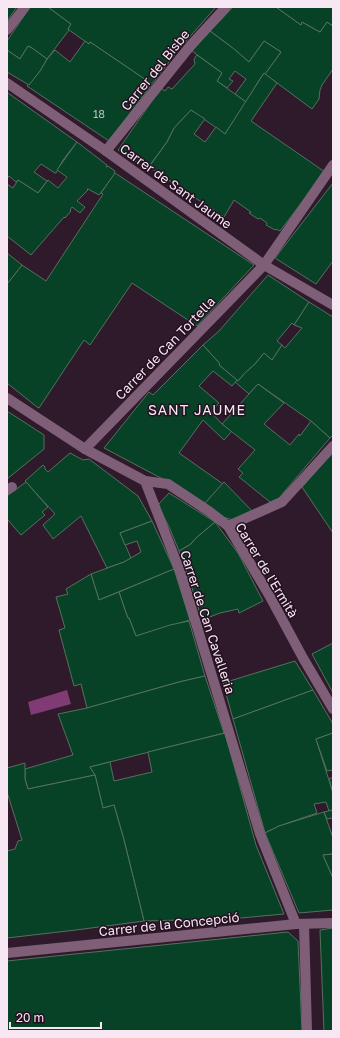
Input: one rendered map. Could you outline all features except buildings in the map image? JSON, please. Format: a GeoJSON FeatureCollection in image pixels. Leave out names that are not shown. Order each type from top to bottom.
{"type":"FeatureCollection","features":[{"type":"Feature","properties":{"kind":"street"},"geometry":{"type":"LineString","coordinates":[[7,30],[26,7]]}},
{"type":"Feature","properties":{"kind":"street","name":"Carrer del Bisbe"},"geometry":{"type":"LineString","coordinates":[[106,151],[191,45],[226,7]]}},
{"type":"Feature","properties":{"kind":"street","name":"Carrer de Sant Jaume"},"geometry":{"type":"LineString","coordinates":[[7,83],[106,151],[264,265],[333,305]]}},
{"type":"Feature","properties":{"kind":"street","name":"Carrer de Can Tortella"},"geometry":{"type":"LineString","coordinates":[[85,449],[264,265],[333,164]]}},
{"type":"Feature","properties":{"kind":"street"},"geometry":{"type":"LineString","coordinates":[[7,398],[85,449],[145,481]]}},
{"type":"Feature","properties":{"kind":"street"},"geometry":{"type":"LineString","coordinates":[[228,526],[282,502],[333,446]]}},
{"type":"Feature","properties":{"kind":"street","name":"Carrer de l'Ermità"},"geometry":{"type":"LineString","coordinates":[[145,481],[168,484],[228,526],[269,595],[333,709]]}},
{"type":"Feature","properties":{"kind":"street","name":"Carrer de Can Cavalleria"},"geometry":{"type":"LineString","coordinates":[[145,481],[181,574],[260,834],[300,924]]}},
{"type":"Feature","properties":{"kind":"street","name":"Carrer de la Concepció"},"geometry":{"type":"LineString","coordinates":[[7,952],[300,924],[333,923]]}},
{"type":"Feature","properties":{"kind":"street"},"geometry":{"type":"LineString","coordinates":[[300,924],[307,1031]]}},
{"type":"Feature","properties":{"kind":"shaded area"},"geometry":{"type":"Polygon","coordinates":[[[67,690],[71,704],[31,715],[28,702],[67,690]]]}},
{"type":"Feature","properties":{"kind":"district","name":"SANT JAUME"},"geometry":{"type":"Point","coordinates":[197,410]}}]}
